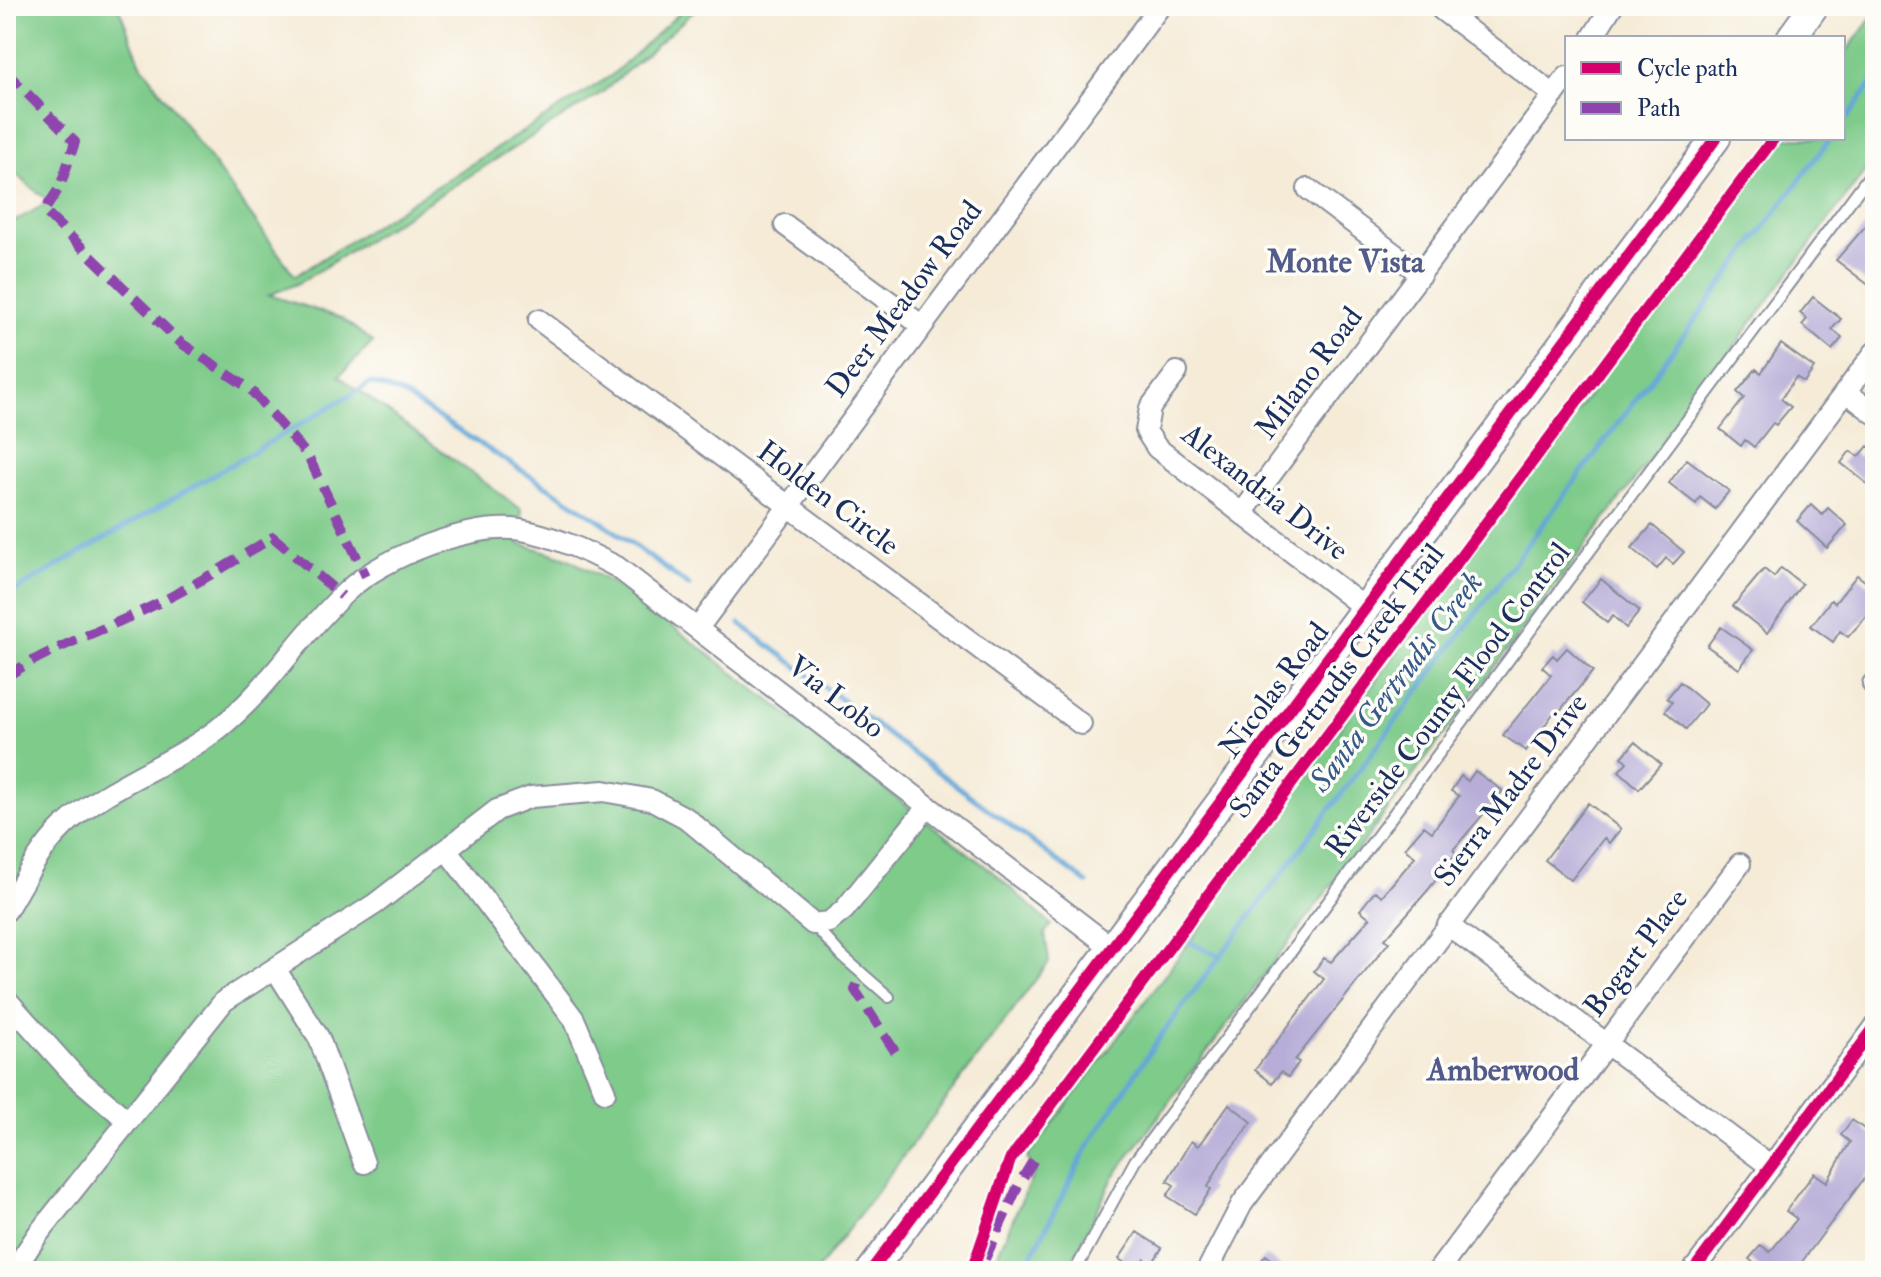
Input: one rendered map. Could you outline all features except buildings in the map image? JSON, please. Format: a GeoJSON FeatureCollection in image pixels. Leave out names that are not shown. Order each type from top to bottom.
{"type":"FeatureCollection","features":[{"type":"Feature","properties":{"kind":"main road"},"geometry":{"type":"LineString","coordinates":[[1792,36],[1809,8]]}},
{"type":"Feature","properties":{"kind":"main road","name":"Nicolas Road"},"geometry":{"type":"LineString","coordinates":[[871,1271],[1715,140]]}},
{"type":"Feature","properties":{"kind":"street","name":"Deer Meadow Road"},"geometry":{"type":"LineString","coordinates":[[698,628],[1160,6]]}},
{"type":"Feature","properties":{"kind":"street"},"geometry":{"type":"LineString","coordinates":[[1593,36],[1612,6]]}},
{"type":"Feature","properties":{"kind":"street"},"geometry":{"type":"LineString","coordinates":[[1442,10],[1554,95]]}},
{"type":"Feature","properties":{"kind":"street","name":"Milano Road"},"geometry":{"type":"LineString","coordinates":[[1243,512],[1565,80]]}},
{"type":"Feature","properties":{"kind":"street"},"geometry":{"type":"LineString","coordinates":[[1308,189],[1421,274]]}},
{"type":"Feature","properties":{"kind":"street"},"geometry":{"type":"LineString","coordinates":[[785,225],[921,325]]}},
{"type":"Feature","properties":{"kind":"street","name":"Holden Circle"},"geometry":{"type":"LineString","coordinates":[[539,320],[1081,724]]}},
{"type":"Feature","properties":{"kind":"street","name":"Sierra Madre Drive"},"geometry":{"type":"LineString","coordinates":[[1207,1271],[1242,1204],[1875,352]]}},
{"type":"Feature","properties":{"kind":"street","name":"Alexandria Drive"},"geometry":{"type":"LineString","coordinates":[[1177,372],[1150,408],[1146,431],[1157,448],[1366,609]]}},
{"type":"Feature","properties":{"kind":"street"},"geometry":{"type":"LineString","coordinates":[[1846,392],[1875,414]]}},
{"type":"Feature","properties":{"kind":"street","name":"Via Lobo"},"geometry":{"type":"LineString","coordinates":[[6,911],[40,855],[65,826],[102,797],[219,728],[252,697],[347,590],[383,564],[418,547],[506,530],[547,536],[617,567],[1112,948]]}},
{"type":"Feature","properties":{"kind":"street"},"geometry":{"type":"LineString","coordinates":[[19,1271],[24,1255],[38,1234],[224,1001],[375,904],[497,810],[531,797],[604,791],[652,800],[686,818],[813,924],[829,922],[844,910],[928,806]]}},
{"type":"Feature","properties":{"kind":"street"},"geometry":{"type":"LineString","coordinates":[[446,849],[574,1019],[605,1092]]}},
{"type":"Feature","properties":{"kind":"street","name":"Bogart Place"},"geometry":{"type":"LineString","coordinates":[[1438,1271],[1740,864]]}},
{"type":"Feature","properties":{"kind":"street"},"geometry":{"type":"LineString","coordinates":[[1448,925],[1771,1167]]}},
{"type":"Feature","properties":{"kind":"street"},"geometry":{"type":"LineString","coordinates":[[276,970],[319,1038],[364,1163]]}},
{"type":"Feature","properties":{"kind":"street"},"geometry":{"type":"LineString","coordinates":[[6,999],[75,1076],[128,1121]]}},
{"type":"Feature","properties":{"kind":"street"},"geometry":{"type":"LineString","coordinates":[[1693,1271],[1875,1027]]}},
{"type":"Feature","properties":{"kind":"lane","name":"Riverside County Flood Control"},"geometry":{"type":"LineString","coordinates":[[1075,1271],[1135,1161],[1875,168]]}},
{"type":"Feature","properties":{"kind":"lane"},"geometry":{"type":"LineString","coordinates":[[813,924],[889,997]]}},
{"type":"Feature","properties":{"kind":"green space"},"geometry":{"type":"Polygon","coordinates":[[[6,6],[118,6],[141,64],[295,276],[612,75],[687,6],[700,6],[603,92],[299,283],[269,295],[341,318],[373,342],[339,376],[522,510],[518,543],[567,558],[613,584],[672,626],[993,872],[1051,925],[1045,933],[1049,962],[817,1271],[6,1271],[6,226],[49,202],[6,166],[6,6]]]}},
{"type":"Feature","properties":{"kind":"green space"},"geometry":{"type":"Polygon","coordinates":[[[1875,13],[1875,158],[1114,1176],[1067,1271],[990,1271],[1035,1170],[1027,1158],[1216,907],[1210,902],[1780,140],[1845,140],[1845,53],[1875,13]]]}},
{"type":"Feature","properties":{"kind":"waterway","name":"Santa Gertrudis Creek"},"geometry":{"type":"LineString","coordinates":[[1845,120],[1875,80]]}},
{"type":"Feature","properties":{"kind":"waterway","name":"Santa Gertrudis Creek"},"geometry":{"type":"LineString","coordinates":[[1024,1271],[1088,1146],[1157,1041],[1830,140]]}},
{"type":"Feature","properties":{"kind":"waterway"},"geometry":{"type":"LineString","coordinates":[[6,596],[371,383],[400,393],[601,521],[689,586]]}},
{"type":"Feature","properties":{"kind":"waterway"},"geometry":{"type":"LineString","coordinates":[[740,624],[1087,883]]}},
{"type":"Feature","properties":{"kind":"waterway"},"geometry":{"type":"LineString","coordinates":[[1189,942],[1221,957]]}},
{"type":"Feature","properties":{"kind":"marked path"},"geometry":{"type":"LineString","coordinates":[[6,72],[75,142],[60,187],[44,211],[181,343],[250,389],[308,456],[366,576]]}},
{"type":"Feature","properties":{"kind":"marked path"},"geometry":{"type":"LineString","coordinates":[[6,677],[56,649],[177,593],[273,537],[342,596]]}},
{"type":"Feature","properties":{"kind":"marked path"},"geometry":{"type":"LineString","coordinates":[[857,984],[855,990],[898,1056]]}},
{"type":"Feature","properties":{"kind":"marked path"},"geometry":{"type":"LineString","coordinates":[[985,1259],[1019,1184],[1036,1156]]}},
{"type":"Feature","properties":{"kind":"cycle path","name":"Santa Gertrudis Creek Trail"},"geometry":{"type":"LineString","coordinates":[[871,1271],[1715,140]]}},
{"type":"Feature","properties":{"kind":"cycle path","name":"Santa Gertrudis Creek Trail"},"geometry":{"type":"LineString","coordinates":[[972,1271],[1010,1160],[1773,140]]}},
{"type":"Feature","properties":{"kind":"cycle path"},"geometry":{"type":"LineString","coordinates":[[1693,1271],[1875,1027]]}},
{"type":"Feature","properties":{"kind":"district","name":"Monte Vista"},"geometry":{"type":"Point","coordinates":[1345,262]}},
{"type":"Feature","properties":{"kind":"district","name":"Amberwood"},"geometry":{"type":"Point","coordinates":[1503,1070]}}]}
